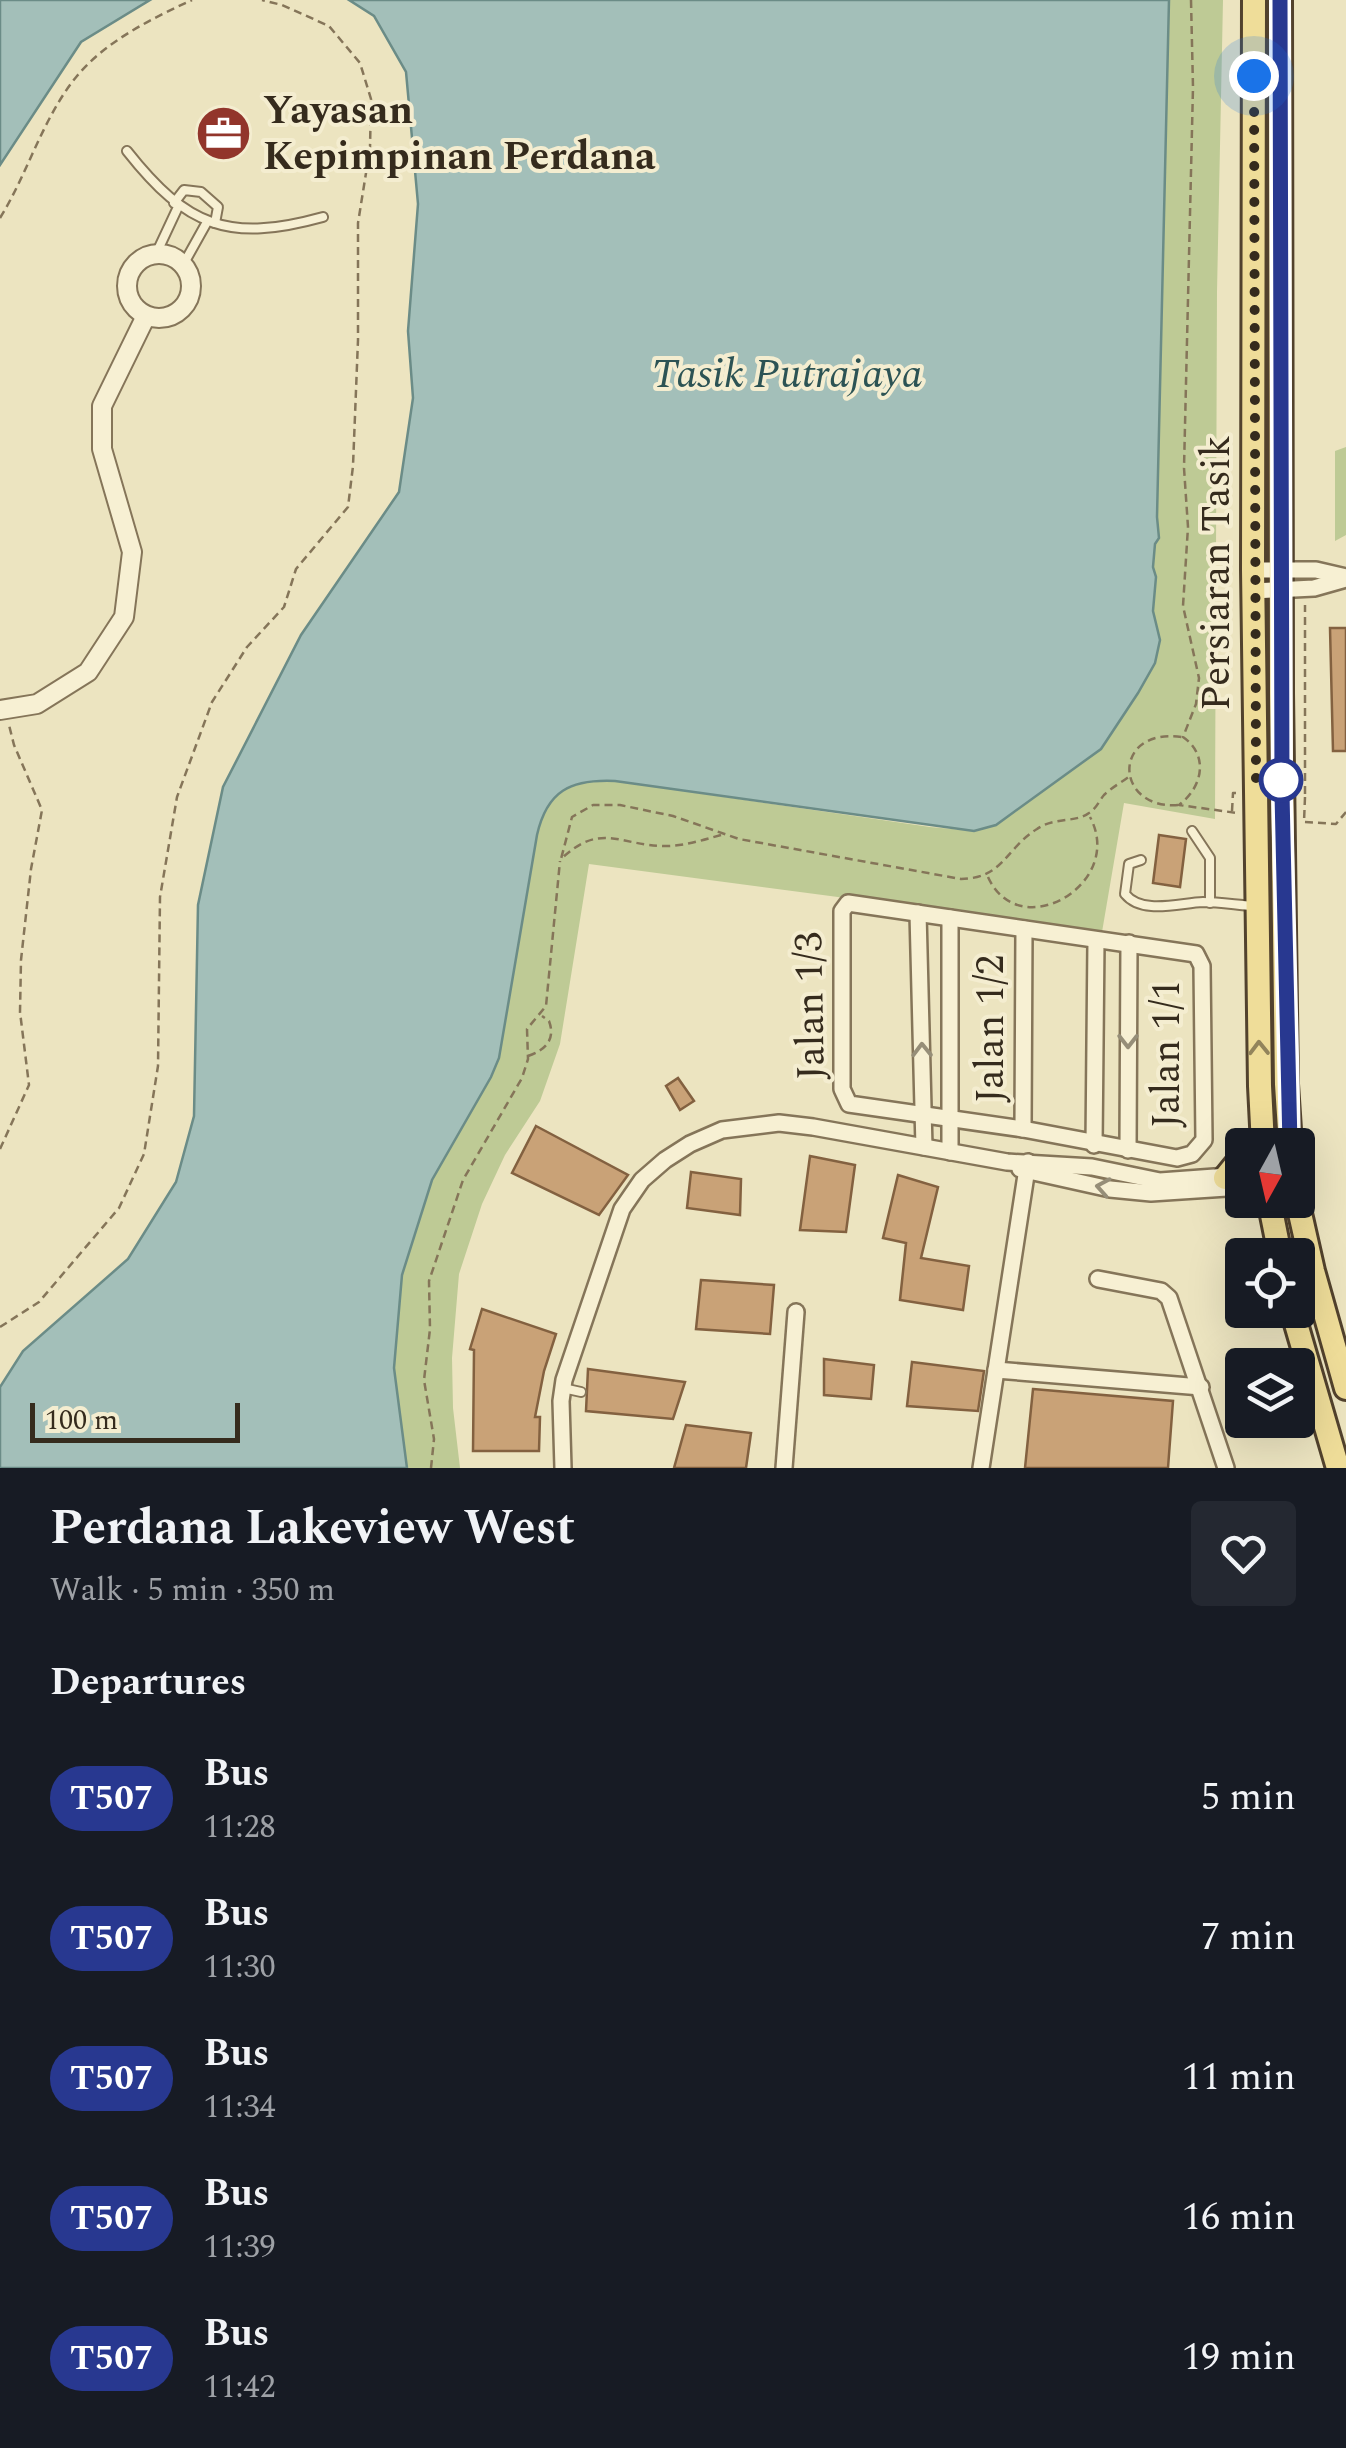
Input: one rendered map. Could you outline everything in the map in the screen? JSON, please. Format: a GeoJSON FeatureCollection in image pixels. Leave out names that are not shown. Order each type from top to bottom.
{"type":"FeatureCollection","features":[{"type":"Feature","properties":{"kind":"main road","name":"Persiaran Tasik"},"geometry":{"type":"LineString","coordinates":[[1254,0],[1253,580],[1258,1128]]}},
{"type":"Feature","properties":{"kind":"main road","name":"Persiaran Tasik"},"geometry":{"type":"LineString","coordinates":[[1280,0],[1281,581],[1293,794],[1286,1084],[1289,1128]]}},
{"type":"Feature","properties":{"kind":"main road"},"geometry":{"type":"LineString","coordinates":[[1301,1218],[1346,1388]]}},
{"type":"Feature","properties":{"kind":"main road"},"geometry":{"type":"LineString","coordinates":[[1297,1328],[1338,1468]]}},
{"type":"Feature","properties":{"kind":"street"},"geometry":{"type":"LineString","coordinates":[[156,254],[166,254],[184,265],[191,285],[185,305],[168,318],[146,316],[130,302],[126,281],[136,262],[156,254]]}},
{"type":"Feature","properties":{"kind":"street"},"geometry":{"type":"LineString","coordinates":[[3,710],[38,704],[88,672],[124,617],[132,552],[102,449],[102,406],[146,316]]}},
{"type":"Feature","properties":{"kind":"street"},"geometry":{"type":"LineString","coordinates":[[1281,581],[1316,570],[1346,578]]}},
{"type":"Feature","properties":{"kind":"street"},"geometry":{"type":"LineString","coordinates":[[1253,580],[1281,581],[1306,588],[1346,578]]}},
{"type":"Feature","properties":{"kind":"street","name":"Jalan 1/3"},"geometry":{"type":"LineString","coordinates":[[918,913],[854,903],[844,906],[842,1089],[845,1100],[855,1107],[924,1114]]}},
{"type":"Feature","properties":{"kind":"street"},"geometry":{"type":"LineString","coordinates":[[924,1114],[1128,1150],[1129,943],[918,913],[924,1147]]}},
{"type":"Feature","properties":{"kind":"street"},"geometry":{"type":"LineString","coordinates":[[950,918],[950,1152]]}},
{"type":"Feature","properties":{"kind":"street","name":"Jalan 1/2"},"geometry":{"type":"LineString","coordinates":[[1024,929],[1024,1130]]}},
{"type":"Feature","properties":{"kind":"street"},"geometry":{"type":"LineString","coordinates":[[1094,1145],[1096,941]]}},
{"type":"Feature","properties":{"kind":"street","name":"Jalan 1/1"},"geometry":{"type":"LineString","coordinates":[[1128,1150],[1185,1157],[1204,1140],[1200,959],[1189,952],[1129,943]]}},
{"type":"Feature","properties":{"kind":"street"},"geometry":{"type":"LineString","coordinates":[[563,1468],[563,1388],[622,1209],[642,1180],[672,1155],[722,1130],[779,1124],[1066,1173],[1110,1189],[1225,1186]]}},
{"type":"Feature","properties":{"kind":"street"},"geometry":{"type":"LineString","coordinates":[[982,1468],[1027,1167]]}},
{"type":"Feature","properties":{"kind":"street"},"geometry":{"type":"LineString","coordinates":[[1098,1279],[1161,1291],[1170,1298],[1226,1468]]}},
{"type":"Feature","properties":{"kind":"street"},"geometry":{"type":"LineString","coordinates":[[784,1468],[796,1312]]}},
{"type":"Feature","properties":{"kind":"street"},"geometry":{"type":"LineString","coordinates":[[996,1370],[1201,1387]]}},
{"type":"Feature","properties":{"kind":"lane"},"geometry":{"type":"LineString","coordinates":[[127,151],[176,205],[211,222],[285,227],[324,217]]}},
{"type":"Feature","properties":{"kind":"lane"},"geometry":{"type":"LineString","coordinates":[[156,254],[184,190],[201,192],[218,208],[184,265]]}},
{"type":"Feature","properties":{"kind":"lane"},"geometry":{"type":"LineString","coordinates":[[1192,830],[1210,858],[1210,902]]}},
{"type":"Feature","properties":{"kind":"lane"},"geometry":{"type":"LineString","coordinates":[[1141,860],[1129,864],[1127,898],[1166,907],[1210,902],[1258,906]]}},
{"type":"Feature","properties":{"kind":"lane"},"geometry":{"type":"LineString","coordinates":[[563,1388],[581,1392]]}},
{"type":"Feature","properties":{"kind":"path"},"geometry":{"type":"LineString","coordinates":[[0,218],[48,122],[75,78],[118,41],[192,0]]}},
{"type":"Feature","properties":{"kind":"path"},"geometry":{"type":"LineString","coordinates":[[0,1328],[39,1302],[120,1208],[144,1154],[158,1066],[160,898],[177,797],[212,702],[247,647],[284,607],[296,570],[348,508],[358,340],[358,223],[370,148],[371,99],[360,63],[329,26],[282,4],[262,0]]}},
{"type":"Feature","properties":{"kind":"path"},"geometry":{"type":"LineString","coordinates":[[1182,737],[1196,704],[1199,678],[1183,606],[1188,527],[1184,468],[1193,87],[1191,0]]}},
{"type":"Feature","properties":{"kind":"path"},"geometry":{"type":"LineString","coordinates":[[1306,588],[1293,794],[1304,822],[1336,824],[1346,812]]}},
{"type":"Feature","properties":{"kind":"path"},"geometry":{"type":"LineString","coordinates":[[0,1149],[29,1085],[20,1012],[22,960],[31,869],[42,810],[3,710]]}},
{"type":"Feature","properties":{"kind":"path"},"geometry":{"type":"LineString","coordinates":[[1180,805],[1194,790],[1200,768],[1196,750],[1182,737],[1164,735],[1138,745],[1131,756],[1130,776],[1147,800],[1156,804],[1256,814]]}},
{"type":"Feature","properties":{"kind":"path"},"geometry":{"type":"LineString","coordinates":[[431,1468],[434,1439],[424,1380],[430,1281],[463,1180],[517,1090],[528,1056],[526,1029],[541,1016],[548,996],[560,859],[572,817],[593,805],[620,805],[673,816],[721,836],[961,879],[987,875],[1040,826],[1088,814],[1130,776]]}},
{"type":"Feature","properties":{"kind":"path"},"geometry":{"type":"LineString","coordinates":[[987,875],[992,887],[1012,902],[1038,907],[1064,898],[1082,884],[1094,863],[1098,832],[1088,814]]}},
{"type":"Feature","properties":{"kind":"path"},"geometry":{"type":"LineString","coordinates":[[560,859],[590,838],[607,836],[665,846],[721,836]]}},
{"type":"Feature","properties":{"kind":"path"},"geometry":{"type":"LineString","coordinates":[[528,1056],[546,1047],[550,1039],[548,1022],[541,1016]]}},
{"type":"Feature","properties":{"kind":"green space"},"geometry":{"type":"Polygon","coordinates":[[[1169,0],[1223,0],[1217,292],[1215,819],[1124,803],[1102,932],[589,864],[560,1044],[540,1101],[505,1155],[482,1204],[459,1274],[452,1358],[460,1468],[407,1468],[394,1368],[402,1275],[432,1180],[499,1058],[537,835],[554,798],[573,785],[615,781],[974,831],[996,825],[1101,749],[1160,640],[1153,611],[1156,577],[1152,567],[1159,538],[1169,0]]]}},
{"type":"Feature","properties":{"kind":"green space"},"geometry":{"type":"Polygon","coordinates":[[[1346,447],[1346,535],[1335,541],[1335,451],[1346,447]]]}},
{"type":"Feature","properties":{"kind":"water"},"geometry":{"type":"Polygon","coordinates":[[[0,0],[150,0],[81,42],[0,165],[0,0]]]}},
{"type":"Feature","properties":{"kind":"water","name":"Tasik Putrajaya"},"geometry":{"type":"Polygon","coordinates":[[[349,0],[1169,0],[1159,538],[1153,567],[1153,611],[1160,640],[1155,663],[1101,749],[996,825],[974,831],[615,781],[585,782],[563,791],[547,808],[537,835],[499,1058],[432,1180],[402,1275],[394,1368],[407,1468],[0,1468],[0,1387],[23,1351],[128,1259],[176,1182],[194,1116],[198,905],[223,787],[301,635],[399,492],[413,398],[408,331],[418,204],[406,72],[374,16],[349,0]]]}},
{"type":"Feature","properties":{"kind":"building"},"geometry":{"type":"Polygon","coordinates":[[[1330,628],[1346,628],[1346,751],[1333,751],[1330,628]]]}},
{"type":"Feature","properties":{"kind":"building"},"geometry":{"type":"Polygon","coordinates":[[[1159,835],[1186,839],[1180,887],[1153,883],[1159,835]]]}},
{"type":"Feature","properties":{"kind":"building"},"geometry":{"type":"Polygon","coordinates":[[[678,1078],[694,1101],[680,1110],[666,1086],[678,1078]]]}},
{"type":"Feature","properties":{"kind":"building"},"geometry":{"type":"Polygon","coordinates":[[[536,1126],[628,1175],[599,1215],[512,1173],[536,1126]]]}},
{"type":"Feature","properties":{"kind":"building"},"geometry":{"type":"Polygon","coordinates":[[[810,1156],[855,1165],[846,1232],[800,1230],[810,1156]]]}},
{"type":"Feature","properties":{"kind":"building"},"geometry":{"type":"Polygon","coordinates":[[[691,1172],[741,1179],[740,1215],[687,1208],[691,1172]]]}},
{"type":"Feature","properties":{"kind":"building"},"geometry":{"type":"Polygon","coordinates":[[[898,1175],[938,1187],[921,1258],[969,1266],[963,1310],[900,1300],[906,1243],[883,1238],[898,1175]]]}},
{"type":"Feature","properties":{"kind":"building"},"geometry":{"type":"Polygon","coordinates":[[[701,1280],[774,1285],[770,1334],[696,1329],[701,1280]]]}},
{"type":"Feature","properties":{"kind":"building"},"geometry":{"type":"Polygon","coordinates":[[[482,1309],[556,1334],[535,1417],[540,1417],[539,1451],[473,1451],[474,1350],[470,1349],[482,1309]]]}},
{"type":"Feature","properties":{"kind":"building"},"geometry":{"type":"Polygon","coordinates":[[[824,1359],[874,1365],[871,1399],[824,1395],[824,1359]]]}},
{"type":"Feature","properties":{"kind":"building"},"geometry":{"type":"Polygon","coordinates":[[[912,1362],[984,1371],[978,1411],[907,1406],[912,1362]]]}},
{"type":"Feature","properties":{"kind":"building"},"geometry":{"type":"Polygon","coordinates":[[[588,1369],[685,1382],[673,1419],[586,1411],[588,1369]]]}},
{"type":"Feature","properties":{"kind":"building"},"geometry":{"type":"Polygon","coordinates":[[[1033,1389],[1173,1401],[1168,1468],[1025,1468],[1033,1389]]]}},
{"type":"Feature","properties":{"kind":"building"},"geometry":{"type":"Polygon","coordinates":[[[686,1425],[751,1433],[746,1468],[674,1468],[686,1425]]]}},
{"type":"Feature","properties":{"kind":"bus line","name":"T507"},"geometry":{"type":"LineString","coordinates":[[1280,0],[1282,794],[1289,1128]]}},
{"type":"Feature","properties":{"kind":"place","name":"Yayasan Kepimpinan Perdana"},"geometry":{"type":"Point","coordinates":[224,134]}},
{"type":"Feature","properties":{"kind":"route"},"geometry":{"type":"LineString","coordinates":[[1254,76],[1256,780],[1281,780]]}}]}
